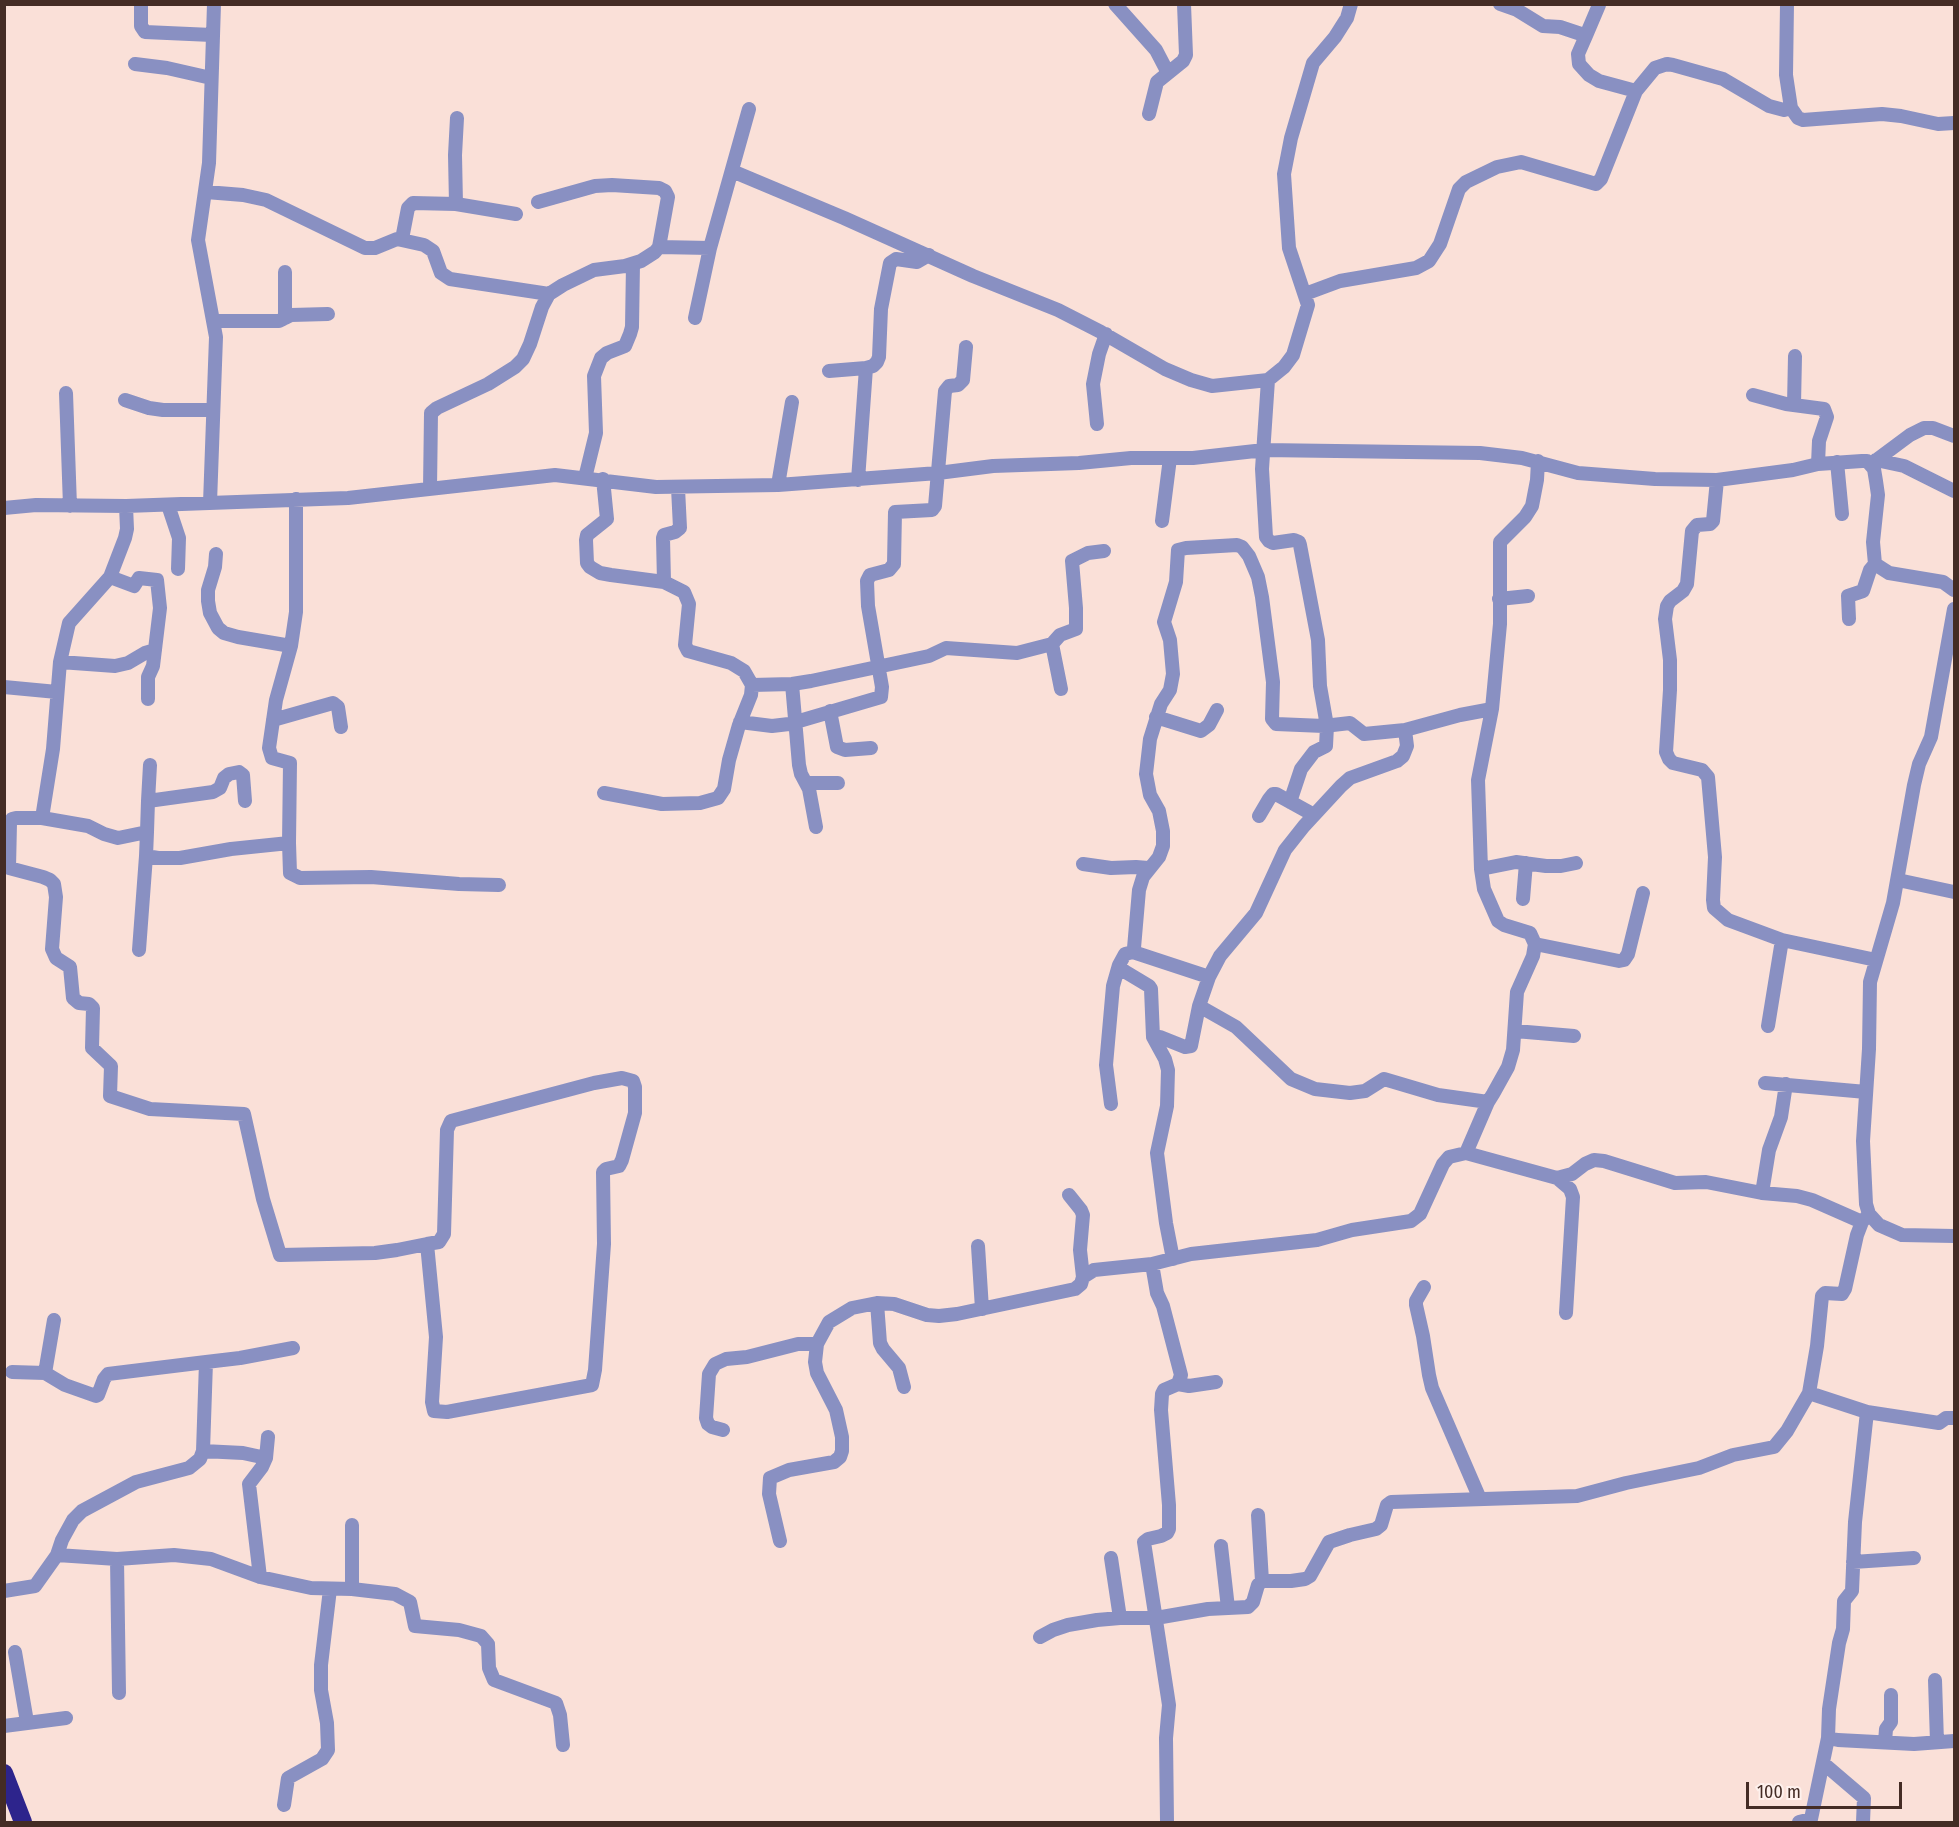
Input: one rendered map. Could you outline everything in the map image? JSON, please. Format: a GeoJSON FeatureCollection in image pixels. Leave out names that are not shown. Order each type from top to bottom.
{"type":"FeatureCollection","features":[{"type":"Feature","properties":{"kind":"highway"},"geometry":{"type":"LineString","coordinates":[[4,1773],[23,1822]]}},
{"type":"Feature","properties":{"kind":"street"},"geometry":{"type":"LineString","coordinates":[[141,4],[141,26],[144,32],[212,35]]}},
{"type":"Feature","properties":{"kind":"street"},"geometry":{"type":"LineString","coordinates":[[210,503],[216,337],[198,240],[209,163],[214,4]]}},
{"type":"Feature","properties":{"kind":"street"},"geometry":{"type":"LineString","coordinates":[[1115,4],[1156,50],[1168,73]]}},
{"type":"Feature","properties":{"kind":"street"},"geometry":{"type":"LineString","coordinates":[[1149,114],[1157,82],[1183,61],[1186,55],[1184,4]]}},
{"type":"Feature","properties":{"kind":"street"},"geometry":{"type":"LineString","coordinates":[[732,171],[1058,310],[1106,334],[1165,369],[1203,385],[1268,380],[1284,367],[1293,355],[1308,310],[1308,300],[1289,248],[1284,174],[1291,138],[1313,63],[1341,28],[1352,4]]}},
{"type":"Feature","properties":{"kind":"street"},"geometry":{"type":"LineString","coordinates":[[1500,4],[1517,10],[1537,24],[1577,31],[1585,38]]}},
{"type":"Feature","properties":{"kind":"street"},"geometry":{"type":"LineString","coordinates":[[1787,4],[1785,59],[1791,108],[1798,118],[1803,120],[1873,114],[1901,116],[1938,124],[1954,123]]}},
{"type":"Feature","properties":{"kind":"street"},"geometry":{"type":"LineString","coordinates":[[1599,5],[1578,58],[1579,64],[1589,75],[1599,81],[1636,91]]}},
{"type":"Feature","properties":{"kind":"street"},"geometry":{"type":"LineString","coordinates":[[135,64],[167,68],[211,78]]}},
{"type":"Feature","properties":{"kind":"street"},"geometry":{"type":"LineString","coordinates":[[1303,290],[1416,268],[1429,261],[1440,244],[1459,189],[1474,177],[1497,166],[1521,162],[1596,184],[1601,179],[1636,91],[1650,73],[1660,65],[1667,64],[1723,79],[1778,109],[1791,108]]}},
{"type":"Feature","properties":{"kind":"street"},"geometry":{"type":"LineString","coordinates":[[695,318],[710,248],[749,109]]}},
{"type":"Feature","properties":{"kind":"street"},"geometry":{"type":"LineString","coordinates":[[456,204],[457,118]]}},
{"type":"Feature","properties":{"kind":"street"},"geometry":{"type":"LineString","coordinates":[[430,489],[431,413],[488,384],[515,367],[523,359],[549,294],[594,270],[633,264],[649,257],[658,246],[668,197],[665,191],[659,188],[612,184],[595,186],[538,202]]}},
{"type":"Feature","properties":{"kind":"street"},"geometry":{"type":"LineString","coordinates":[[206,190],[266,200],[365,248],[375,248],[394,239],[402,239],[430,248],[441,273],[450,279],[549,294]]}},
{"type":"Feature","properties":{"kind":"street"},"geometry":{"type":"LineString","coordinates":[[402,239],[410,205],[456,204],[516,214]]}},
{"type":"Feature","properties":{"kind":"street"},"geometry":{"type":"LineString","coordinates":[[658,246],[710,248]]}},
{"type":"Feature","properties":{"kind":"street"},"geometry":{"type":"LineString","coordinates":[[829,371],[873,366],[879,357],[881,309],[890,263],[896,259],[918,262],[929,255]]}},
{"type":"Feature","properties":{"kind":"street"},"geometry":{"type":"LineString","coordinates":[[585,478],[596,434],[594,376],[604,355],[623,348],[630,334],[633,264]]}},
{"type":"Feature","properties":{"kind":"street"},"geometry":{"type":"LineString","coordinates":[[285,272],[285,318]]}},
{"type":"Feature","properties":{"kind":"street"},"geometry":{"type":"LineString","coordinates":[[214,321],[279,321],[291,315],[328,314]]}},
{"type":"Feature","properties":{"kind":"street"},"geometry":{"type":"LineString","coordinates":[[1097,424],[1093,384],[1106,334]]}},
{"type":"Feature","properties":{"kind":"street"},"geometry":{"type":"LineString","coordinates":[[740,722],[772,726],[795,722],[881,697],[882,687],[868,606],[867,580],[870,576],[889,570],[894,564],[895,512],[934,508],[945,391],[949,386],[958,385],[963,380],[966,347]]}},
{"type":"Feature","properties":{"kind":"street"},"geometry":{"type":"LineString","coordinates":[[1794,405],[1796,356]]}},
{"type":"Feature","properties":{"kind":"street"},"geometry":{"type":"LineString","coordinates":[[858,480],[866,368]]}},
{"type":"Feature","properties":{"kind":"street"},"geometry":{"type":"LineString","coordinates":[[1268,380],[1262,469],[1266,537],[1273,543],[1294,540],[1300,545],[1318,640],[1318,667],[1327,726],[1326,746],[1314,752],[1300,769],[1290,802]]}},
{"type":"Feature","properties":{"kind":"street"},"geometry":{"type":"LineString","coordinates":[[66,393],[70,506]]}},
{"type":"Feature","properties":{"kind":"street"},"geometry":{"type":"LineString","coordinates":[[1753,395],[1794,405],[1820,408],[1826,412],[1827,417],[1819,441],[1818,464]]}},
{"type":"Feature","properties":{"kind":"street"},"geometry":{"type":"LineString","coordinates":[[125,400],[163,410],[213,410]]}},
{"type":"Feature","properties":{"kind":"street"},"geometry":{"type":"LineString","coordinates":[[778,485],[792,402]]}},
{"type":"Feature","properties":{"kind":"street"},"geometry":{"type":"LineString","coordinates":[[1874,462],[1910,435],[1924,428],[1933,428],[1954,436]]}},
{"type":"Feature","properties":{"kind":"street"},"geometry":{"type":"LineString","coordinates":[[4,508],[36,505],[126,506],[348,498],[555,475],[678,488],[778,485],[938,473],[993,466],[1079,464],[1131,458],[1194,458],[1264,450],[1480,453],[1538,461],[1578,472],[1655,479],[1717,480],[1782,472],[1818,464],[1862,460],[1904,466],[1954,491]]}},
{"type":"Feature","properties":{"kind":"street"},"geometry":{"type":"LineString","coordinates":[[1162,521],[1170,458]]}},
{"type":"Feature","properties":{"kind":"street"},"geometry":{"type":"LineString","coordinates":[[1466,1153],[1488,1102],[1508,1067],[1513,1050],[1518,992],[1533,956],[1535,944],[1530,933],[1498,921],[1484,889],[1481,869],[1478,780],[1492,709],[1500,624],[1500,542],[1525,517],[1532,506],[1538,461]]}},
{"type":"Feature","properties":{"kind":"street"},"geometry":{"type":"LineString","coordinates":[[1837,462],[1842,514]]}},
{"type":"Feature","properties":{"kind":"street"},"geometry":{"type":"LineString","coordinates":[[1848,619],[1848,596],[1864,590],[1870,570],[1875,564],[1874,542],[1878,495],[1874,462]]}},
{"type":"Feature","properties":{"kind":"street"},"geometry":{"type":"LineString","coordinates":[[603,479],[607,519],[587,535],[587,563],[600,573],[664,582],[684,592],[687,596],[689,612],[685,645],[688,651],[731,663],[744,671],[752,685],[751,695],[729,760],[724,789],[718,798],[700,803],[662,804],[604,793]]}},
{"type":"Feature","properties":{"kind":"street"},"geometry":{"type":"LineString","coordinates":[[1717,480],[1713,521],[1710,524],[1697,525],[1692,531],[1687,584],[1683,591],[1670,601],[1665,619],[1670,680],[1666,752],[1673,763],[1702,770],[1708,777],[1715,857],[1714,909],[1728,920],[1782,940],[1876,960]]}},
{"type":"Feature","properties":{"kind":"street"},"geometry":{"type":"LineString","coordinates":[[664,582],[663,538],[664,535],[680,528],[678,488]]}},
{"type":"Feature","properties":{"kind":"street"},"geometry":{"type":"LineString","coordinates":[[296,499],[297,595],[291,646],[268,748],[270,756],[289,761],[291,766],[290,873],[300,878],[371,877],[499,885]]}},
{"type":"Feature","properties":{"kind":"street"},"geometry":{"type":"LineString","coordinates":[[168,505],[179,538],[178,569]]}},
{"type":"Feature","properties":{"kind":"street"},"geometry":{"type":"LineString","coordinates":[[42,818],[53,749],[60,662],[69,623],[110,577],[125,538],[126,506]]}},
{"type":"Feature","properties":{"kind":"street"},"geometry":{"type":"LineString","coordinates":[[1133,952],[1139,890],[1143,877],[1159,857],[1163,846],[1159,811],[1150,795],[1146,774],[1147,752],[1156,717],[1170,690],[1173,674],[1170,640],[1164,622],[1176,582],[1177,552],[1180,549],[1237,545],[1249,556],[1258,577],[1273,682],[1272,719],[1276,724],[1327,726],[1350,723],[1364,734],[1405,730],[1492,709]]}},
{"type":"Feature","properties":{"kind":"street"},"geometry":{"type":"LineString","coordinates":[[752,685],[792,684],[929,656],[945,648],[1017,653],[1052,644],[1060,635],[1076,629],[1072,561],[1088,553],[1104,550]]}},
{"type":"Feature","properties":{"kind":"street"},"geometry":{"type":"LineString","coordinates":[[216,554],[215,567],[208,590],[208,601],[210,613],[218,628],[238,637],[291,646]]}},
{"type":"Feature","properties":{"kind":"street"},"geometry":{"type":"LineString","coordinates":[[1875,564],[1889,573],[1943,582],[1954,590]]}},
{"type":"Feature","properties":{"kind":"street"},"geometry":{"type":"LineString","coordinates":[[110,577],[134,586],[139,578],[157,580],[160,608],[153,669],[148,677],[148,699]]}},
{"type":"Feature","properties":{"kind":"street"},"geometry":{"type":"LineString","coordinates":[[1499,599],[1528,596]]}},
{"type":"Feature","properties":{"kind":"street"},"geometry":{"type":"LineString","coordinates":[[1262,1581],[1267,1579],[1291,1581],[1310,1576],[1329,1542],[1376,1529],[1381,1525],[1387,1505],[1391,1502],[1577,1496],[1699,1468],[1733,1455],[1766,1450],[1779,1443],[1809,1393],[1822,1296],[1825,1293],[1842,1294],[1845,1289],[1857,1235],[1865,1218],[1863,1141],[1870,982],[1898,880],[1919,764],[1931,736],[1954,609]]}},
{"type":"Feature","properties":{"kind":"street"},"geometry":{"type":"LineString","coordinates":[[1052,644],[1061,689]]}},
{"type":"Feature","properties":{"kind":"street"},"geometry":{"type":"LineString","coordinates":[[60,662],[115,666],[128,663],[155,650]]}},
{"type":"Feature","properties":{"kind":"street"},"geometry":{"type":"LineString","coordinates":[[792,684],[799,765],[801,774],[808,783],[816,827]]}},
{"type":"Feature","properties":{"kind":"street"},"geometry":{"type":"LineString","coordinates":[[4,687],[57,692]]}},
{"type":"Feature","properties":{"kind":"street"},"geometry":{"type":"LineString","coordinates":[[273,720],[333,702],[338,707],[341,727]]}},
{"type":"Feature","properties":{"kind":"street"},"geometry":{"type":"LineString","coordinates":[[1156,717],[1201,731],[1209,725],[1217,710]]}},
{"type":"Feature","properties":{"kind":"street"},"geometry":{"type":"LineString","coordinates":[[830,711],[837,747],[845,750],[871,747]]}},
{"type":"Feature","properties":{"kind":"street"},"geometry":{"type":"LineString","coordinates":[[1153,1037],[1191,1046],[1199,1006],[1209,977],[1221,956],[1256,913],[1285,850],[1314,815],[1350,778],[1397,761],[1403,756],[1407,746],[1405,730]]}},
{"type":"Feature","properties":{"kind":"street"},"geometry":{"type":"LineString","coordinates":[[139,950],[150,765]]}},
{"type":"Feature","properties":{"kind":"street"},"geometry":{"type":"LineString","coordinates":[[148,801],[213,792],[220,788],[227,776],[239,772],[244,779],[245,801]]}},
{"type":"Feature","properties":{"kind":"street"},"geometry":{"type":"LineString","coordinates":[[808,783],[838,783]]}},
{"type":"Feature","properties":{"kind":"street"},"geometry":{"type":"LineString","coordinates":[[1259,816],[1273,794],[1314,815]]}},
{"type":"Feature","properties":{"kind":"street"},"geometry":{"type":"LineString","coordinates":[[147,832],[118,838],[87,826],[42,818],[12,819],[7,868],[43,877],[54,884],[56,897],[53,955],[70,967],[73,998],[93,1008],[92,1048],[111,1066],[110,1096],[150,1109],[244,1114],[263,1199],[279,1254],[366,1254],[439,1242],[444,1234],[447,1130],[451,1121],[594,1083],[622,1078],[633,1081],[635,1113],[622,1160],[619,1166],[603,1172],[604,1244],[592,1385],[447,1412],[434,1411],[432,1402],[436,1337],[428,1244]]}},
{"type":"Feature","properties":{"kind":"street"},"geometry":{"type":"LineString","coordinates":[[146,856],[180,858],[222,850],[289,843]]}},
{"type":"Feature","properties":{"kind":"street"},"geometry":{"type":"LineString","coordinates":[[1481,869],[1516,862],[1554,866],[1576,863]]}},
{"type":"Feature","properties":{"kind":"street"},"geometry":{"type":"LineString","coordinates":[[1523,899],[1526,863]]}},
{"type":"Feature","properties":{"kind":"street"},"geometry":{"type":"LineString","coordinates":[[1083,864],[1111,868],[1148,868]]}},
{"type":"Feature","properties":{"kind":"street"},"geometry":{"type":"LineString","coordinates":[[1898,880],[1954,892]]}},
{"type":"Feature","properties":{"kind":"street"},"geometry":{"type":"LineString","coordinates":[[1535,944],[1619,961],[1624,960],[1628,954],[1644,893]]}},
{"type":"Feature","properties":{"kind":"street"},"geometry":{"type":"LineString","coordinates":[[1767,1026],[1782,940]]}},
{"type":"Feature","properties":{"kind":"street"},"geometry":{"type":"LineString","coordinates":[[1111,1104],[1106,1076],[1107,1038],[1113,986],[1125,954],[1133,952],[1209,977]]}},
{"type":"Feature","properties":{"kind":"street"},"geometry":{"type":"LineString","coordinates":[[1119,965],[1151,989],[1153,1037],[1165,1059],[1168,1070],[1167,1106],[1157,1153],[1173,1258]]}},
{"type":"Feature","properties":{"kind":"street"},"geometry":{"type":"LineString","coordinates":[[1199,1006],[1236,1027],[1291,1079],[1302,1085],[1315,1089],[1365,1091],[1384,1079],[1438,1095],[1488,1102]]}},
{"type":"Feature","properties":{"kind":"street"},"geometry":{"type":"LineString","coordinates":[[1515,1031],[1574,1036]]}},
{"type":"Feature","properties":{"kind":"street"},"geometry":{"type":"LineString","coordinates":[[1765,1083],[1866,1092]]}},
{"type":"Feature","properties":{"kind":"street"},"geometry":{"type":"LineString","coordinates":[[1762,1193],[1769,1150],[1781,1117],[1786,1084]]}},
{"type":"Feature","properties":{"kind":"street"},"geometry":{"type":"LineString","coordinates":[[1083,1277],[1094,1270],[1152,1264],[1191,1254],[1317,1240],[1352,1230],[1411,1221],[1420,1214],[1443,1164],[1449,1157],[1466,1153],[1557,1178],[1565,1184],[1573,1197],[1566,1313]]}},
{"type":"Feature","properties":{"kind":"street"},"geometry":{"type":"LineString","coordinates":[[1557,1178],[1572,1174],[1594,1160],[1604,1161],[1675,1183],[1706,1182],[1762,1193],[1797,1196],[1865,1218],[1902,1235],[1954,1236]]}},
{"type":"Feature","properties":{"kind":"street"},"geometry":{"type":"LineString","coordinates":[[780,1540],[770,1494],[770,1478],[789,1470],[834,1462],[840,1457],[842,1451],[842,1437],[836,1410],[817,1373],[815,1362],[817,1344],[829,1322],[852,1308],[877,1303],[894,1304],[927,1315],[939,1316],[1074,1289],[1081,1284],[1083,1277],[1080,1250],[1083,1215],[1069,1195]]}},
{"type":"Feature","properties":{"kind":"street"},"geometry":{"type":"LineString","coordinates":[[978,1246],[982,1309]]}},
{"type":"Feature","properties":{"kind":"street"},"geometry":{"type":"LineString","coordinates":[[1152,1264],[1157,1293],[1163,1306],[1180,1367],[1178,1384]]}},
{"type":"Feature","properties":{"kind":"street"},"geometry":{"type":"LineString","coordinates":[[1424,1287],[1416,1305],[1432,1388],[1480,1499]]}},
{"type":"Feature","properties":{"kind":"street"},"geometry":{"type":"LineString","coordinates":[[877,1303],[880,1343],[899,1368],[903,1388]]}},
{"type":"Feature","properties":{"kind":"street"},"geometry":{"type":"LineString","coordinates":[[45,1372],[54,1320]]}},
{"type":"Feature","properties":{"kind":"street"},"geometry":{"type":"LineString","coordinates":[[723,1430],[712,1427],[706,1418],[709,1374],[715,1364],[726,1359],[747,1357],[798,1344],[817,1344]]}},
{"type":"Feature","properties":{"kind":"street"},"geometry":{"type":"LineString","coordinates":[[12,1372],[45,1372],[65,1385],[96,1396],[108,1374],[240,1358],[293,1348]]}},
{"type":"Feature","properties":{"kind":"street"},"geometry":{"type":"LineString","coordinates":[[4,1591],[35,1586],[57,1555],[73,1520],[82,1511],[136,1482],[189,1468],[200,1459],[203,1451],[206,1362]]}},
{"type":"Feature","properties":{"kind":"street"},"geometry":{"type":"LineString","coordinates":[[1167,1822],[1166,1738],[1169,1705],[1144,1542],[1167,1533],[1169,1529],[1161,1402],[1164,1390],[1178,1384],[1189,1386],[1216,1382]]}},
{"type":"Feature","properties":{"kind":"street"},"geometry":{"type":"LineString","coordinates":[[1809,1393],[1867,1412],[1939,1424],[1946,1418],[1954,1418]]}},
{"type":"Feature","properties":{"kind":"street"},"geometry":{"type":"LineString","coordinates":[[1799,1822],[1811,1819],[1828,1738],[1829,1709],[1843,1629],[1844,1600],[1852,1591],[1855,1522],[1867,1412]]}},
{"type":"Feature","properties":{"kind":"street"},"geometry":{"type":"LineString","coordinates":[[260,1576],[249,1484],[266,1458],[268,1437]]}},
{"type":"Feature","properties":{"kind":"street"},"geometry":{"type":"LineString","coordinates":[[203,1451],[243,1453],[266,1458]]}},
{"type":"Feature","properties":{"kind":"street"},"geometry":{"type":"LineString","coordinates":[[1040,1637],[1068,1625],[1120,1618],[1156,1618],[1208,1609],[1251,1605],[1262,1581],[1258,1515]]}},
{"type":"Feature","properties":{"kind":"street"},"geometry":{"type":"LineString","coordinates":[[352,1525],[352,1589]]}},
{"type":"Feature","properties":{"kind":"street"},"geometry":{"type":"LineString","coordinates":[[1221,1546],[1228,1608]]}},
{"type":"Feature","properties":{"kind":"street"},"geometry":{"type":"LineString","coordinates":[[57,1555],[117,1559],[189,1555],[226,1563],[260,1576],[310,1588],[352,1589],[395,1594],[410,1602],[415,1626],[459,1630],[481,1636],[488,1644],[489,1668],[494,1680],[550,1700],[558,1706],[563,1745]]}},
{"type":"Feature","properties":{"kind":"street"},"geometry":{"type":"LineString","coordinates":[[1111,1558],[1120,1618]]}},
{"type":"Feature","properties":{"kind":"street"},"geometry":{"type":"LineString","coordinates":[[1853,1562],[1914,1558]]}},
{"type":"Feature","properties":{"kind":"street"},"geometry":{"type":"LineString","coordinates":[[117,1559],[119,1693]]}},
{"type":"Feature","properties":{"kind":"street"},"geometry":{"type":"LineString","coordinates":[[284,1805],[288,1778],[322,1759],[328,1750],[327,1723],[321,1690],[321,1665],[330,1588]]}},
{"type":"Feature","properties":{"kind":"street"},"geometry":{"type":"LineString","coordinates":[[15,1652],[27,1722]]}},
{"type":"Feature","properties":{"kind":"street"},"geometry":{"type":"LineString","coordinates":[[1935,1680],[1936,1742]]}},
{"type":"Feature","properties":{"kind":"street"},"geometry":{"type":"LineString","coordinates":[[1886,1742],[1886,1729],[1891,1722],[1891,1695]]}},
{"type":"Feature","properties":{"kind":"street"},"geometry":{"type":"LineString","coordinates":[[4,1726],[66,1718]]}},
{"type":"Feature","properties":{"kind":"street"},"geometry":{"type":"LineString","coordinates":[[1828,1738],[1886,1742],[1954,1741]]}},
{"type":"Feature","properties":{"kind":"street"},"geometry":{"type":"LineString","coordinates":[[1823,1763],[1864,1798],[1863,1822]]}}]}
